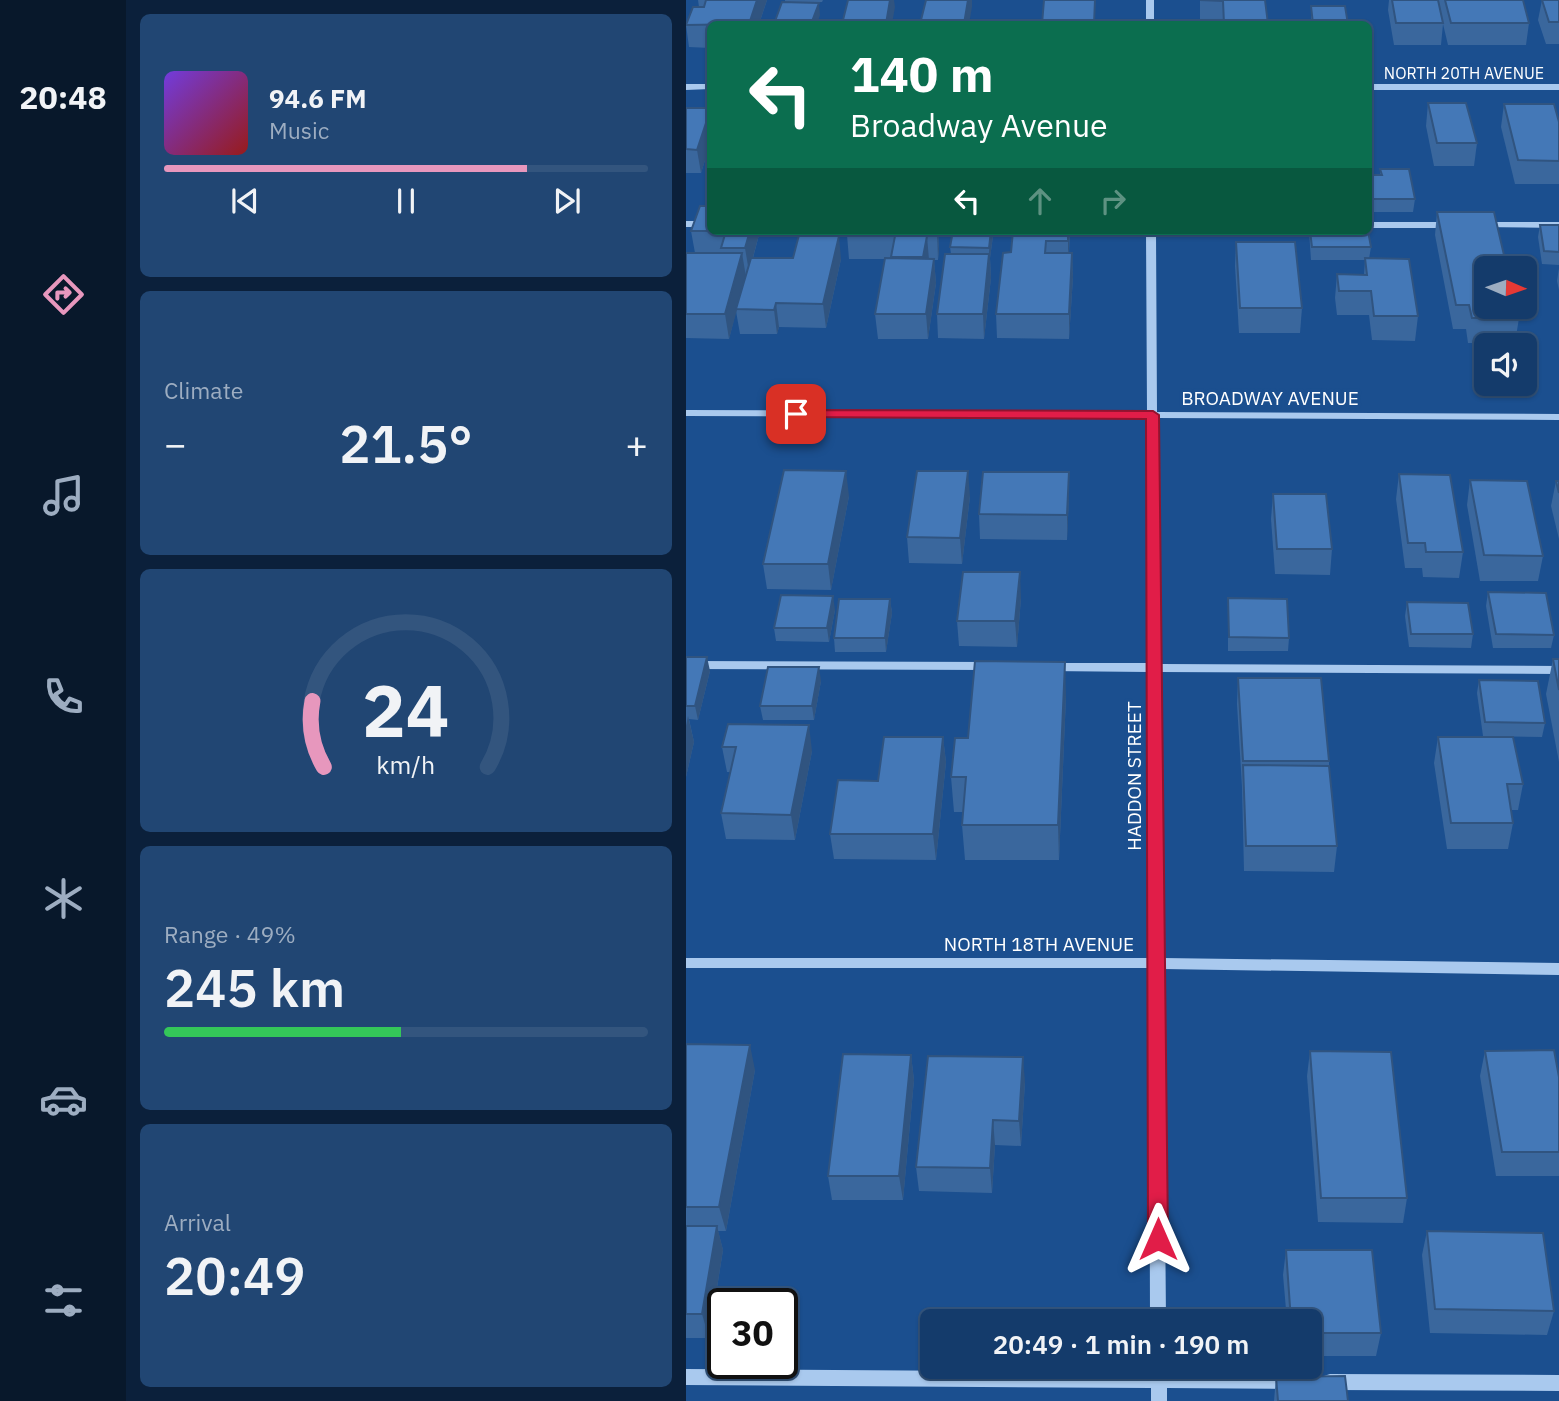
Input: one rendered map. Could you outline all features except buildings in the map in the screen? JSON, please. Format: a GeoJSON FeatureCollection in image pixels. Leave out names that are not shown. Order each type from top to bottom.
{"type":"FeatureCollection","features":[{"type":"Feature","properties":{"kind":"street"},"geometry":{"type":"LineString","coordinates":[[1150,0],[1150,21]]}},
{"type":"Feature","properties":{"kind":"street","name":"NORTH 20TH AVENUE"},"geometry":{"type":"LineString","coordinates":[[1372,88],[1559,86]]}},
{"type":"Feature","properties":{"kind":"street"},"geometry":{"type":"LineString","coordinates":[[686,87],[707,87]]}},
{"type":"Feature","properties":{"kind":"street"},"geometry":{"type":"LineString","coordinates":[[686,224],[707,224]]}},
{"type":"Feature","properties":{"kind":"street"},"geometry":{"type":"LineString","coordinates":[[1372,225],[1559,225]]}},
{"type":"Feature","properties":{"kind":"street","name":"HADDON STREET"},"geometry":{"type":"LineString","coordinates":[[1151,235],[1158,1309]]}},
{"type":"Feature","properties":{"kind":"street","name":"BROADWAY AVENUE"},"geometry":{"type":"LineString","coordinates":[[686,413],[1559,416]]}},
{"type":"Feature","properties":{"kind":"street"},"geometry":{"type":"LineString","coordinates":[[686,665],[1003,666]]}},
{"type":"Feature","properties":{"kind":"street"},"geometry":{"type":"LineString","coordinates":[[1030,667],[1559,670]]}},
{"type":"Feature","properties":{"kind":"street","name":"NORTH 18TH AVENUE"},"geometry":{"type":"LineString","coordinates":[[686,962],[1157,963],[1559,970]]}},
{"type":"Feature","properties":{"kind":"street"},"geometry":{"type":"LineString","coordinates":[[686,1377],[920,1376]]}},
{"type":"Feature","properties":{"kind":"street"},"geometry":{"type":"LineString","coordinates":[[1322,1378],[1559,1383]]}},
{"type":"Feature","properties":{"kind":"street"},"geometry":{"type":"LineString","coordinates":[[1158,1379],[1159,1401]]}},
{"type":"Feature","properties":{"kind":"route"},"geometry":{"type":"LineString","coordinates":[[796,414],[1153,415],[1158,1239]]}}]}
